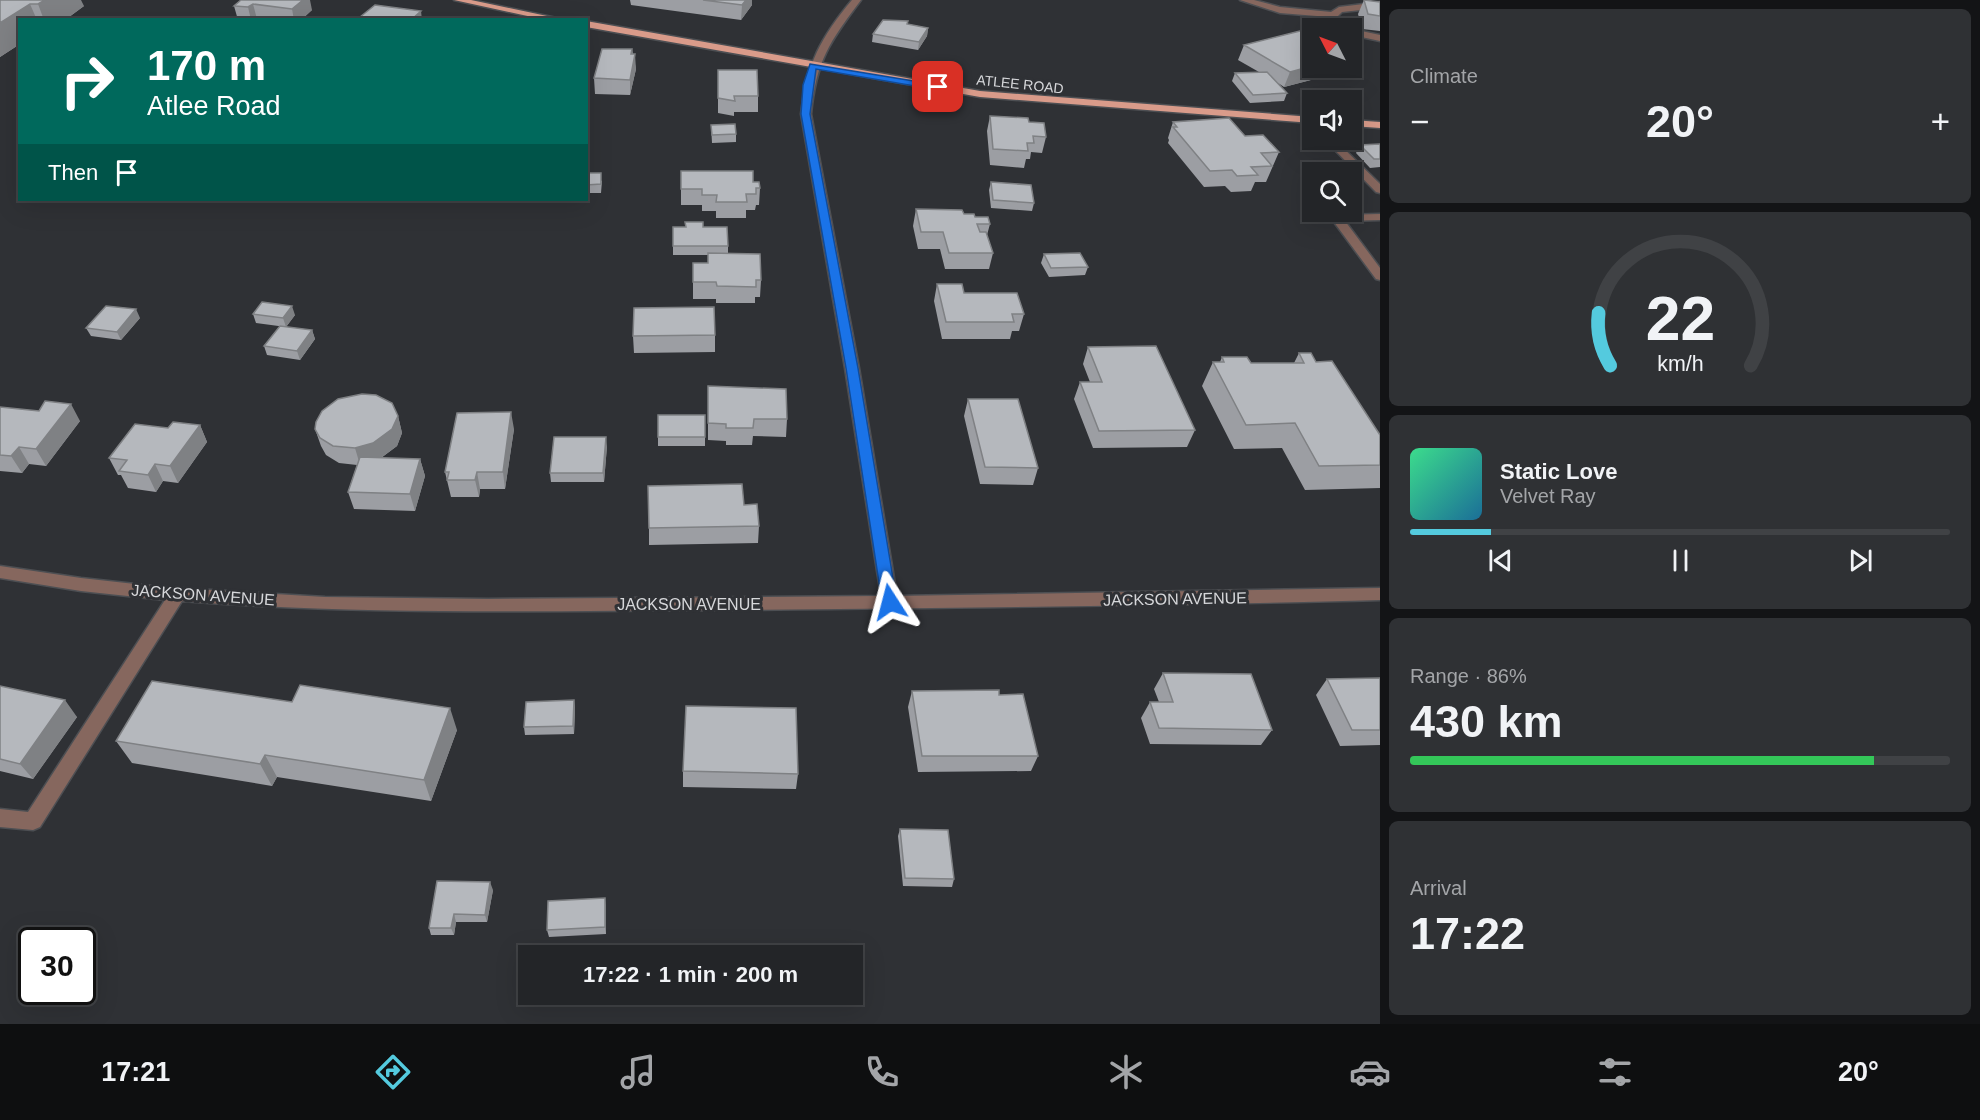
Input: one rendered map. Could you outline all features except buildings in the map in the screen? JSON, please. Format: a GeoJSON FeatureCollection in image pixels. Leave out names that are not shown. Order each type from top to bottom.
{"type":"FeatureCollection","features":[{"type":"Feature","properties":{"kind":"main road"},"geometry":{"type":"LineString","coordinates":[[458,0],[552,18]]}},
{"type":"Feature","properties":{"kind":"main road","name":"ATLEE ROAD"},"geometry":{"type":"LineString","coordinates":[[588,24],[980,94],[1302,120]]}},
{"type":"Feature","properties":{"kind":"main road"},"geometry":{"type":"LineString","coordinates":[[1362,124],[1380,125]]}},
{"type":"Feature","properties":{"kind":"street"},"geometry":{"type":"LineString","coordinates":[[857,0],[826,40],[813,66],[808,85],[806,114],[852,368],[890,602]]}},
{"type":"Feature","properties":{"kind":"street"},"geometry":{"type":"LineString","coordinates":[[1244,0],[1280,10],[1333,15],[1339,10],[1380,5]]}},
{"type":"Feature","properties":{"kind":"street"},"geometry":{"type":"LineString","coordinates":[[1362,34],[1380,38]]}},
{"type":"Feature","properties":{"kind":"street"},"geometry":{"type":"LineString","coordinates":[[1340,150],[1380,190]]}},
{"type":"Feature","properties":{"kind":"street"},"geometry":{"type":"LineString","coordinates":[[1380,217],[1337,218],[1380,276]]}},
{"type":"Feature","properties":{"kind":"street","name":"JACKSON AVENUE"},"geometry":{"type":"LineString","coordinates":[[0,572],[51,581],[177,595],[394,605],[1137,601],[1380,594]]}},
{"type":"Feature","properties":{"kind":"street"},"geometry":{"type":"LineString","coordinates":[[0,818],[33,820],[177,595]]}},
{"type":"Feature","properties":{"kind":"route"},"geometry":{"type":"LineString","coordinates":[[890,602],[852,368],[806,114],[808,85],[813,66],[938,87]]}}]}
